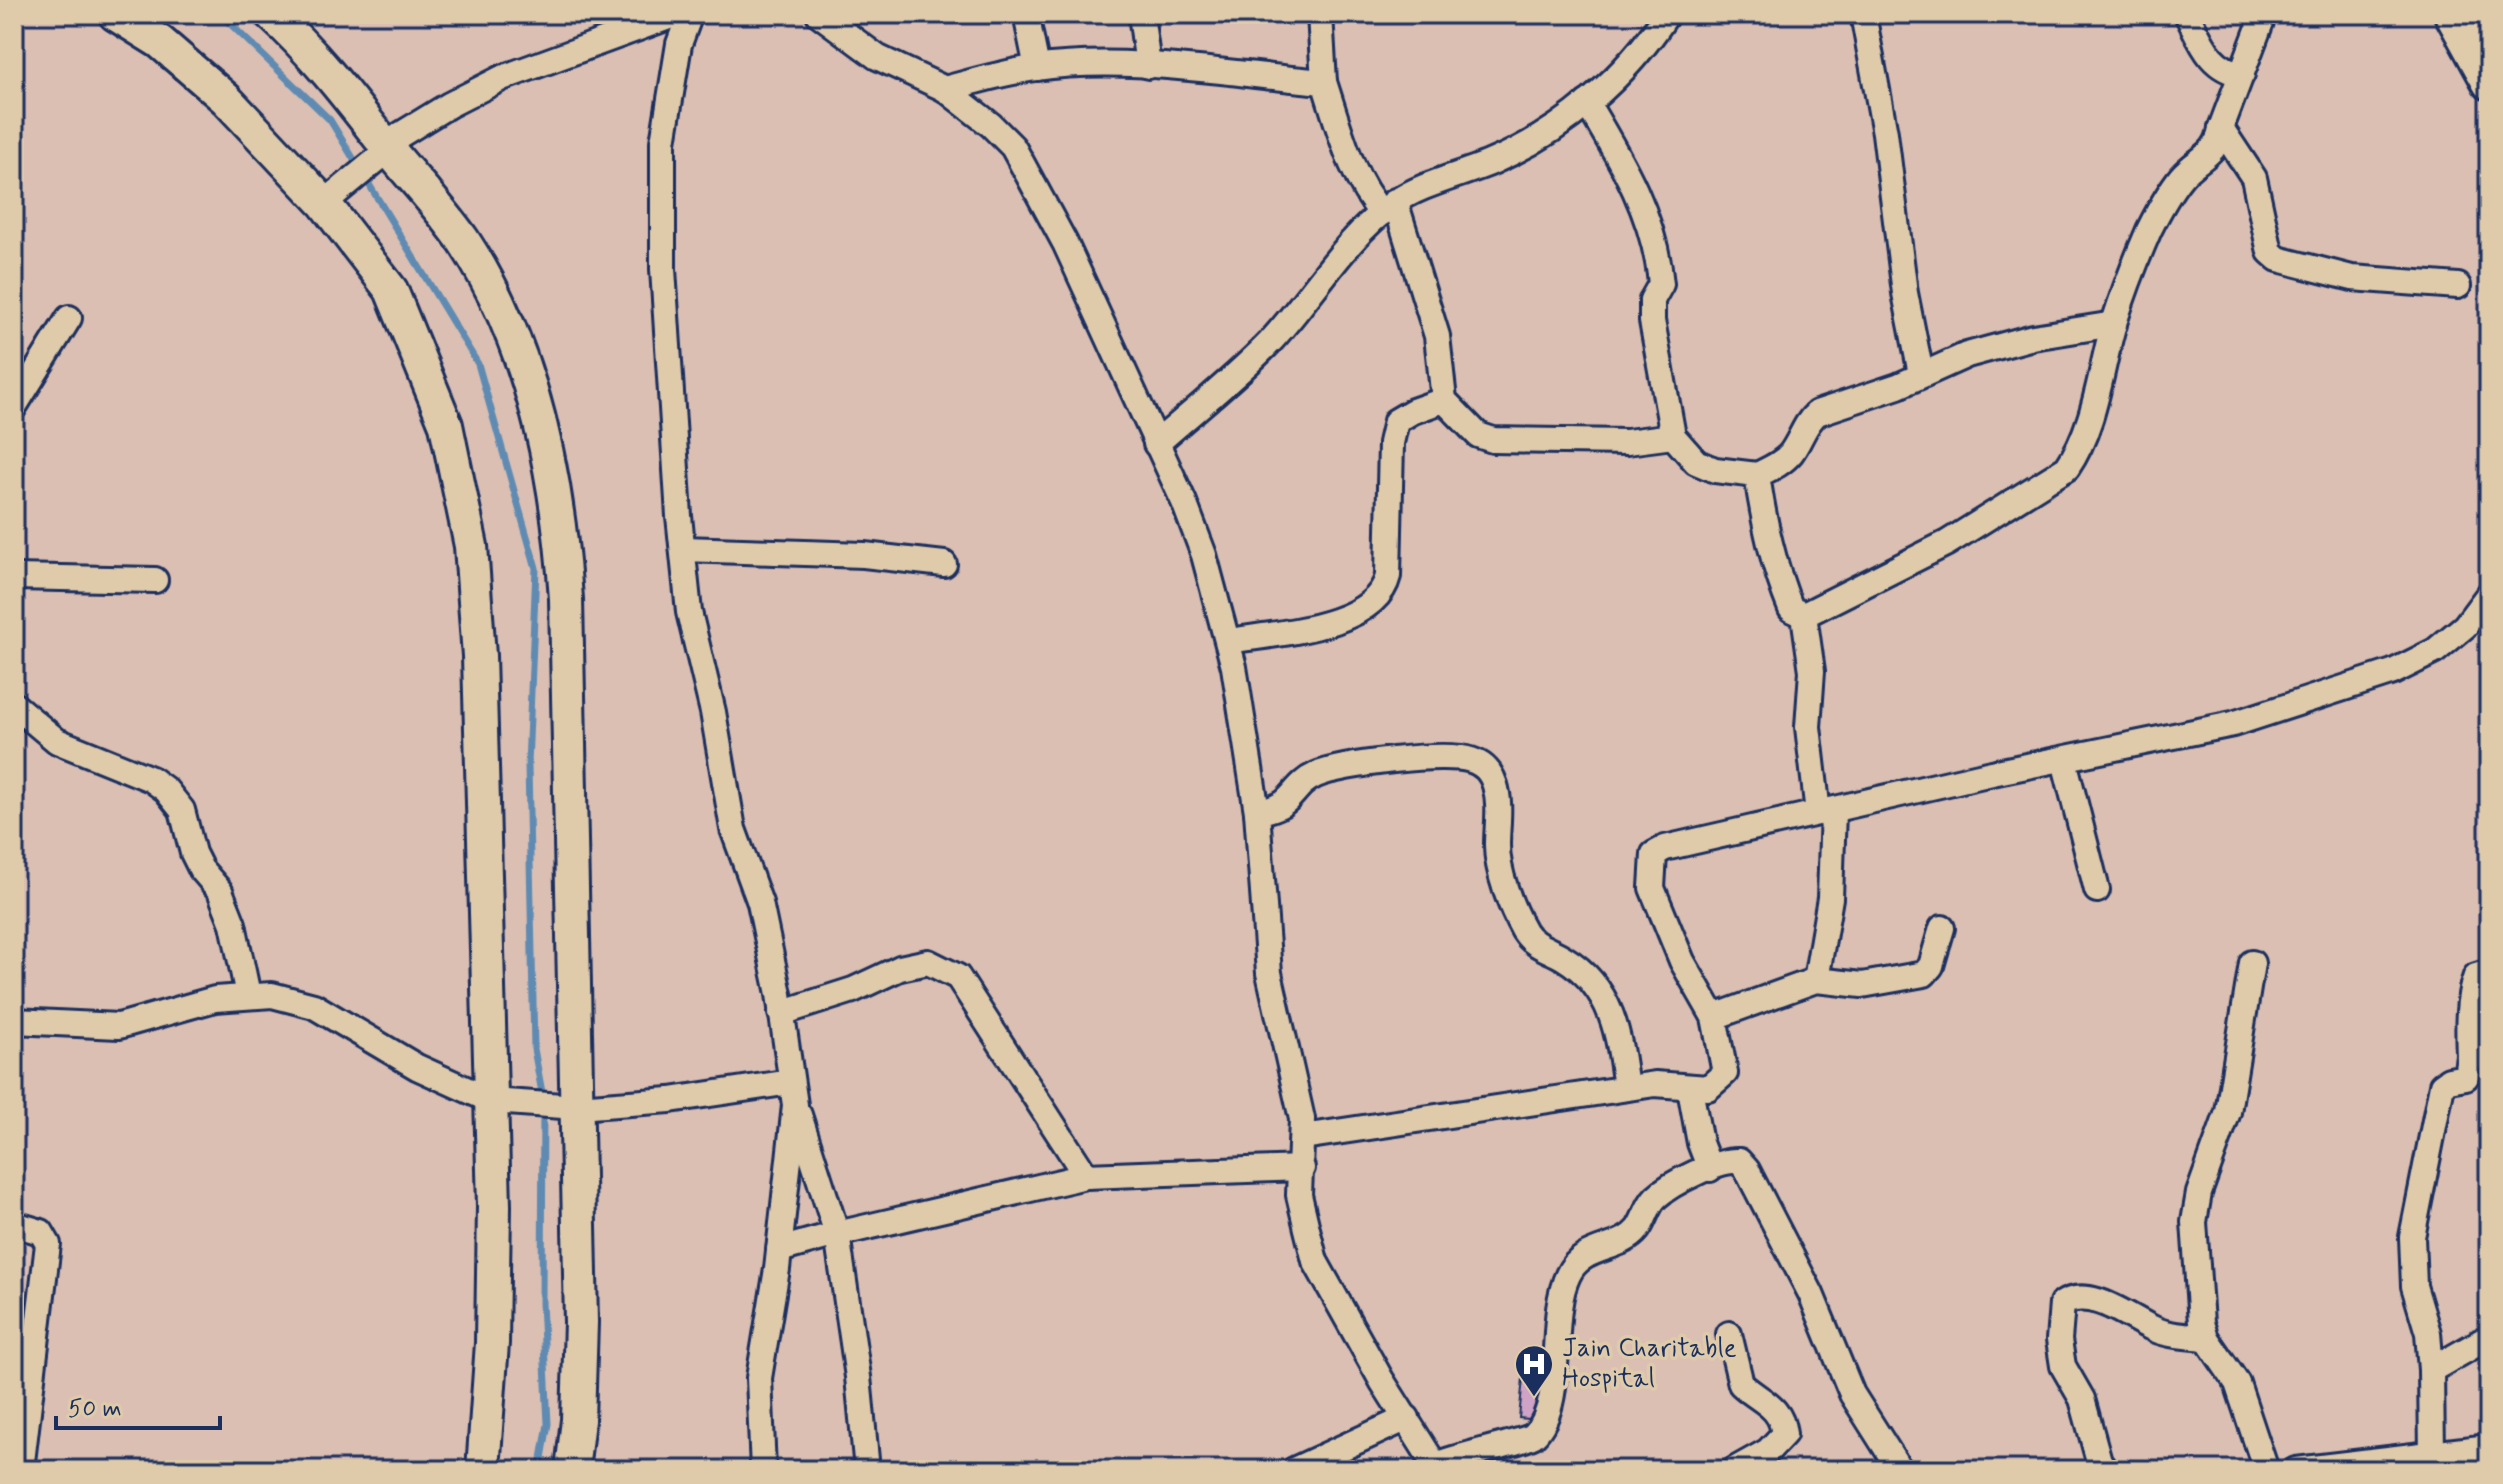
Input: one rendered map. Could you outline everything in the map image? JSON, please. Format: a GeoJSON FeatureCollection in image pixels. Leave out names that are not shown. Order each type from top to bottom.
{"type":"FeatureCollection","features":[{"type":"Feature","properties":{"kind":"street"},"geometry":{"type":"LineString","coordinates":[[115,14],[160,42],[329,189],[391,290],[446,425],[471,546],[505,1103],[483,1470]]}},
{"type":"Feature","properties":{"kind":"street"},"geometry":{"type":"LineString","coordinates":[[271,14],[346,92],[384,145],[463,240],[487,285],[541,423],[561,526],[566,599],[562,1107],[581,1322],[578,1420],[572,1470]]}},
{"type":"Feature","properties":{"kind":"street"},"geometry":{"type":"LineString","coordinates":[[329,189],[384,145],[502,78],[677,14]]}},
{"type":"Feature","properties":{"kind":"street"},"geometry":{"type":"LineString","coordinates":[[690,14],[679,44],[663,142],[663,269],[689,612],[713,712],[733,829],[760,903],[793,1093],[837,1234],[858,1377],[867,1470]]}},
{"type":"Feature","properties":{"kind":"street"},"geometry":{"type":"LineString","coordinates":[[819,14],[877,57],[945,89],[991,125],[1013,147],[1065,243],[1184,502],[1229,641],[1257,812],[1269,973],[1303,1137],[1299,1195],[1315,1261],[1382,1381],[1437,1467],[1494,1445],[1520,1442],[1537,1432],[1551,1395],[1556,1316],[1568,1275],[1575,1264],[1585,1254],[1634,1234],[1656,1197],[1681,1181],[1729,1160],[1739,1161],[1747,1170],[1811,1294],[1852,1394],[1900,1470]]}},
{"type":"Feature","properties":{"kind":"street"},"geometry":{"type":"LineString","coordinates":[[1026,14],[1037,68]]}},
{"type":"Feature","properties":{"kind":"street"},"geometry":{"type":"LineString","coordinates":[[1141,14],[1148,66]]}},
{"type":"Feature","properties":{"kind":"street"},"geometry":{"type":"LineString","coordinates":[[1320,14],[1324,82],[1352,166],[1367,196],[1389,207],[1437,336],[1444,400],[1478,435],[1493,440],[1627,442],[1673,436]]}},
{"type":"Feature","properties":{"kind":"street"},"geometry":{"type":"LineString","coordinates":[[1156,444],[1269,342],[1389,207],[1507,155],[1587,103],[1627,68],[1667,14]]}},
{"type":"Feature","properties":{"kind":"street"},"geometry":{"type":"LineString","coordinates":[[1863,14],[1885,133],[1905,293],[1921,374]]}},
{"type":"Feature","properties":{"kind":"street"},"geometry":{"type":"LineString","coordinates":[[2187,14],[2211,59],[2227,72],[2242,74]]}},
{"type":"Feature","properties":{"kind":"street"},"geometry":{"type":"LineString","coordinates":[[1804,615],[1947,543],[2067,468],[2097,395],[2114,324],[2157,212],[2180,178],[2213,152],[2264,14]]}},
{"type":"Feature","properties":{"kind":"street"},"geometry":{"type":"LineString","coordinates":[[2451,14],[2489,83]]}},
{"type":"Feature","properties":{"kind":"street"},"geometry":{"type":"LineString","coordinates":[[2476,14],[2489,36]]}},
{"type":"Feature","properties":{"kind":"street"},"geometry":{"type":"LineString","coordinates":[[945,89],[1037,68],[1148,66],[1324,82]]}},
{"type":"Feature","properties":{"kind":"street"},"geometry":{"type":"LineString","coordinates":[[1587,103],[1628,171],[1647,222],[1661,284],[1652,300],[1655,349],[1668,395],[1673,436],[1696,462],[1715,470],[1757,475],[1781,463],[1793,451],[1808,421],[1817,413],[1967,355],[2033,337],[2114,324]]}},
{"type":"Feature","properties":{"kind":"street"},"geometry":{"type":"LineString","coordinates":[[2221,128],[2254,178],[2270,252],[2278,259],[2352,278],[2396,284],[2458,286]]}},
{"type":"Feature","properties":{"kind":"street"},"geometry":{"type":"LineString","coordinates":[[14,407],[69,318]]}},
{"type":"Feature","properties":{"kind":"street"},"geometry":{"type":"LineString","coordinates":[[1229,641],[1322,625],[1354,614],[1384,592],[1388,576],[1391,443],[1396,421],[1444,400]]}},
{"type":"Feature","properties":{"kind":"street"},"geometry":{"type":"LineString","coordinates":[[1757,475],[1766,533],[1783,589],[1791,609],[1804,615]]}},
{"type":"Feature","properties":{"kind":"street"},"geometry":{"type":"LineString","coordinates":[[683,549],[864,555],[944,564]]}},
{"type":"Feature","properties":{"kind":"street"},"geometry":{"type":"LineString","coordinates":[[14,577],[155,580]]}},
{"type":"Feature","properties":{"kind":"street"},"geometry":{"type":"LineString","coordinates":[[1303,1137],[1655,1084],[1708,1088],[1725,1073],[1714,1017],[1682,961],[1652,888],[1654,854],[1665,848],[1826,811],[2233,724],[2393,672],[2435,651],[2465,626],[2489,594]]}},
{"type":"Feature","properties":{"kind":"street"},"geometry":{"type":"LineString","coordinates":[[1804,615],[1812,671],[1808,727],[1826,811],[1830,898],[1816,980]]}},
{"type":"Feature","properties":{"kind":"street"},"geometry":{"type":"LineString","coordinates":[[14,705],[57,741],[151,779],[166,790],[182,810],[197,861],[220,891],[233,924],[248,995]]}},
{"type":"Feature","properties":{"kind":"street"},"geometry":{"type":"LineString","coordinates":[[1257,812],[1287,803],[1313,776],[1344,765],[1434,757],[1469,759],[1484,766],[1496,787],[1499,868],[1524,931],[1542,949],[1561,956],[1588,974],[1603,993],[1616,1024],[1626,1088]]}},
{"type":"Feature","properties":{"kind":"street"},"geometry":{"type":"LineString","coordinates":[[2064,760],[2097,890]]}},
{"type":"Feature","properties":{"kind":"street"},"geometry":{"type":"LineString","coordinates":[[1714,1017],[1816,980],[1862,985],[1924,974],[1931,966],[1942,928]]}},
{"type":"Feature","properties":{"kind":"street"},"geometry":{"type":"LineString","coordinates":[[781,1013],[853,990],[900,968],[928,962],[941,966],[958,977],[1086,1176]]}},
{"type":"Feature","properties":{"kind":"street"},"geometry":{"type":"LineString","coordinates":[[2252,963],[2228,1112],[2199,1193],[2194,1222],[2198,1309],[2206,1338],[2237,1383],[2266,1470]]}},
{"type":"Feature","properties":{"kind":"street"},"geometry":{"type":"LineString","coordinates":[[2432,1456],[2428,1333],[2414,1286],[2412,1237],[2442,1085],[2449,1080],[2466,1077],[2479,1055],[2472,987],[2476,976],[2489,972]]}},
{"type":"Feature","properties":{"kind":"street"},"geometry":{"type":"LineString","coordinates":[[14,1021],[119,1026],[215,999],[248,995],[294,998],[314,1006],[417,1067],[505,1103],[562,1107],[793,1093]]}},
{"type":"Feature","properties":{"kind":"street"},"geometry":{"type":"LineString","coordinates":[[1690,1089],[1700,1143],[1710,1169]]}},
{"type":"Feature","properties":{"kind":"street"},"geometry":{"type":"LineString","coordinates":[[763,1470],[759,1378],[779,1250],[793,1093]]}},
{"type":"Feature","properties":{"kind":"street"},"geometry":{"type":"LineString","coordinates":[[779,1250],[1086,1176],[1302,1168]]}},
{"type":"Feature","properties":{"kind":"street"},"geometry":{"type":"LineString","coordinates":[[14,1224],[41,1232],[48,1244],[21,1470]]}},
{"type":"Feature","properties":{"kind":"street"},"geometry":{"type":"LineString","coordinates":[[2106,1470],[2099,1461],[2082,1399],[2063,1366],[2059,1340],[2062,1304],[2068,1300],[2086,1300],[2115,1306],[2149,1327],[2206,1338]]}},
{"type":"Feature","properties":{"kind":"street"},"geometry":{"type":"LineString","coordinates":[[1729,1334],[1741,1384],[1768,1400],[1783,1425],[1784,1434],[1768,1451],[1734,1470]]}},
{"type":"Feature","properties":{"kind":"street"},"geometry":{"type":"LineString","coordinates":[[2431,1370],[2489,1337]]}},
{"type":"Feature","properties":{"kind":"street"},"geometry":{"type":"LineString","coordinates":[[1294,1470],[1407,1418]]}},
{"type":"Feature","properties":{"kind":"street"},"geometry":{"type":"LineString","coordinates":[[2296,1470],[2489,1447]]}},
{"type":"Feature","properties":{"kind":"building"},"geometry":{"type":"Polygon","coordinates":[[[1523,1378],[1544,1380],[1540,1420],[1519,1418],[1523,1378]]]}},
{"type":"Feature","properties":{"kind":"waterway"},"geometry":{"type":"LineString","coordinates":[[220,14],[330,120],[478,364],[536,568],[528,765],[534,1049],[543,1098],[542,1303],[548,1424],[540,1470]]}},
{"type":"Feature","properties":{"kind":"place","name":"Jain Charitable Hospital"},"geometry":{"type":"Point","coordinates":[1534,1398]}}]}
